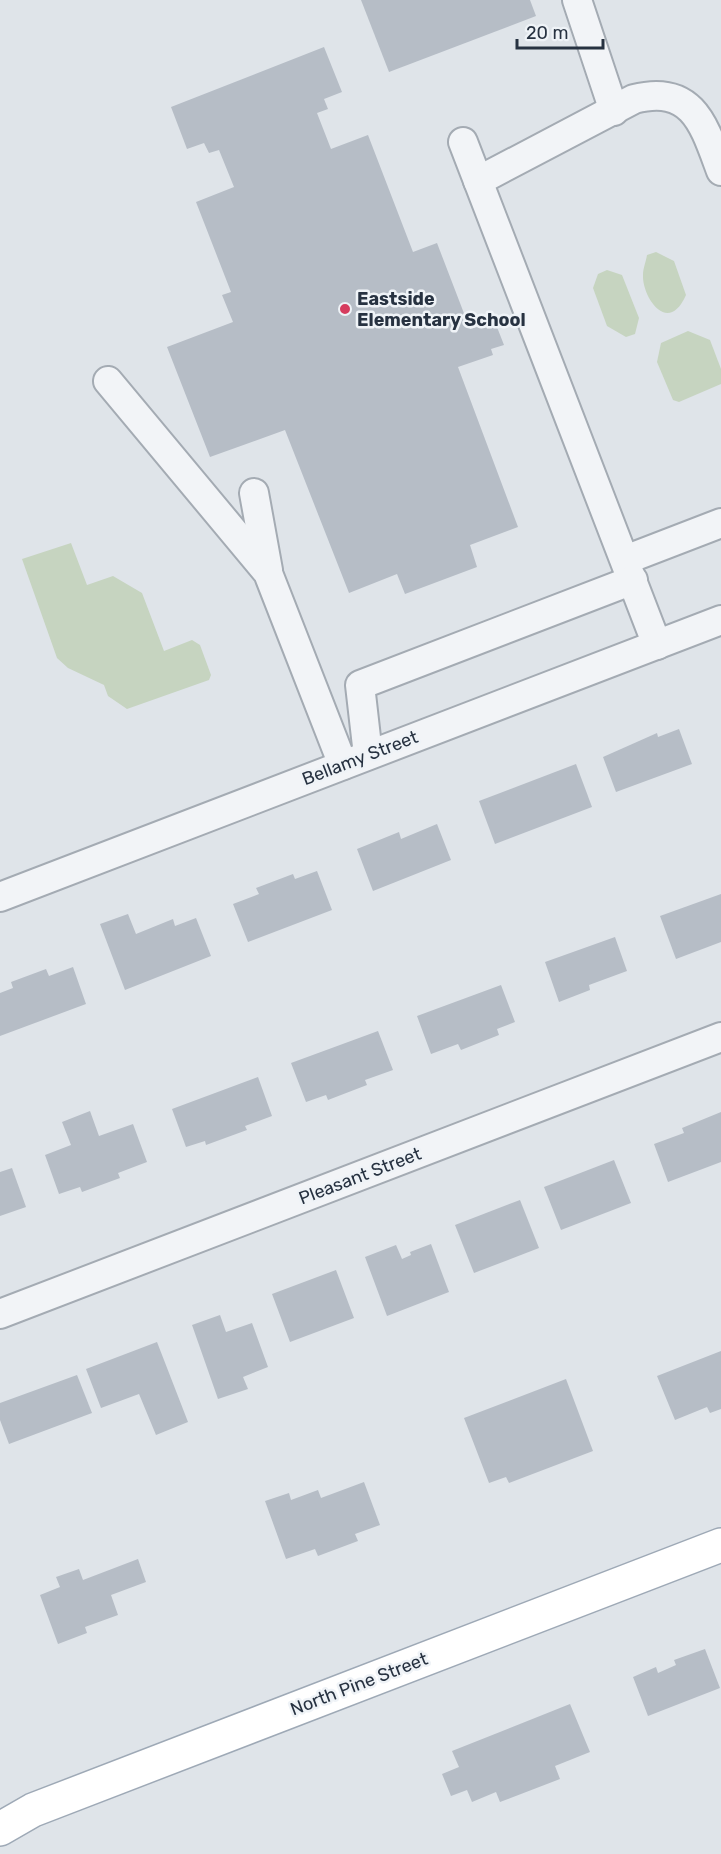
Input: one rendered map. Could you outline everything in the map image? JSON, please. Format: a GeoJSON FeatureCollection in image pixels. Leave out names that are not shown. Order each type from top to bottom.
{"type":"FeatureCollection","features":[{"type":"Feature","properties":{"kind":"main road","name":"North Pine Street"},"geometry":{"type":"LineString","coordinates":[[0,1829],[33,1810],[721,1545]]}},
{"type":"Feature","properties":{"kind":"street"},"geometry":{"type":"LineString","coordinates":[[577,0],[614,111]]}},
{"type":"Feature","properties":{"kind":"street"},"geometry":{"type":"LineString","coordinates":[[478,182],[634,99],[651,95],[669,96],[686,104],[699,117],[721,171]]}},
{"type":"Feature","properties":{"kind":"street"},"geometry":{"type":"LineString","coordinates":[[463,142],[657,645]]}},
{"type":"Feature","properties":{"kind":"street"},"geometry":{"type":"LineString","coordinates":[[108,381],[268,573],[356,760]]}},
{"type":"Feature","properties":{"kind":"street"},"geometry":{"type":"LineString","coordinates":[[254,493],[268,573]]}},
{"type":"Feature","properties":{"kind":"street"},"geometry":{"type":"LineString","coordinates":[[356,760],[360,685],[629,570],[721,523]]}},
{"type":"Feature","properties":{"kind":"street","name":"Bellamy Street"},"geometry":{"type":"LineString","coordinates":[[0,897],[721,620]]}},
{"type":"Feature","properties":{"kind":"street","name":"Pleasant Street"},"geometry":{"type":"LineString","coordinates":[[0,1314],[721,1037]]}},
{"type":"Feature","properties":{"kind":"green space"},"geometry":{"type":"Polygon","coordinates":[[[656,252],[674,261],[686,295],[679,307],[672,312],[657,309],[651,302],[644,284],[643,272],[647,255],[656,252]]]}},
{"type":"Feature","properties":{"kind":"green space"},"geometry":{"type":"Polygon","coordinates":[[[607,270],[622,275],[639,318],[635,334],[626,337],[607,326],[593,288],[598,274],[607,270]]]}},
{"type":"Feature","properties":{"kind":"green space"},"geometry":{"type":"Polygon","coordinates":[[[688,331],[710,340],[721,369],[721,384],[679,402],[673,400],[657,362],[661,343],[688,331]]]}},
{"type":"Feature","properties":{"kind":"green space"},"geometry":{"type":"Polygon","coordinates":[[[71,543],[87,585],[113,576],[142,593],[164,651],[192,640],[200,645],[211,675],[209,680],[127,709],[108,696],[104,685],[68,668],[57,658],[22,559],[71,543]]]}},
{"type":"Feature","properties":{"kind":"building"},"geometry":{"type":"Polygon","coordinates":[[[361,0],[530,0],[536,16],[389,72],[361,0]]]}},
{"type":"Feature","properties":{"kind":"building","name":"Eastside Elementary School"},"geometry":{"type":"Polygon","coordinates":[[[324,47],[342,92],[324,99],[328,109],[317,113],[331,149],[368,135],[413,252],[437,243],[470,329],[495,322],[504,345],[491,349],[493,355],[458,367],[518,527],[470,545],[477,567],[405,594],[397,574],[349,593],[285,430],[210,457],[167,347],[233,322],[222,295],[231,292],[196,202],[234,187],[219,150],[209,153],[204,143],[187,149],[171,107],[324,47]]]}},
{"type":"Feature","properties":{"kind":"building"},"geometry":{"type":"Polygon","coordinates":[[[679,729],[692,764],[616,792],[603,757],[657,733],[658,737],[679,729]]]}},
{"type":"Feature","properties":{"kind":"building"},"geometry":{"type":"Polygon","coordinates":[[[576,764],[592,807],[495,844],[479,801],[576,764]]]}},
{"type":"Feature","properties":{"kind":"building"},"geometry":{"type":"Polygon","coordinates":[[[437,824],[451,860],[373,891],[357,849],[399,832],[401,839],[437,824]]]}},
{"type":"Feature","properties":{"kind":"building"},"geometry":{"type":"Polygon","coordinates":[[[317,871],[332,910],[248,942],[233,904],[259,894],[256,888],[293,874],[295,879],[317,871]]]}},
{"type":"Feature","properties":{"kind":"building"},"geometry":{"type":"Polygon","coordinates":[[[721,894],[721,942],[676,959],[660,916],[721,894]]]}},
{"type":"Feature","properties":{"kind":"building"},"geometry":{"type":"Polygon","coordinates":[[[128,914],[136,934],[173,919],[175,926],[196,918],[211,956],[125,990],[100,924],[128,914]]]}},
{"type":"Feature","properties":{"kind":"building"},"geometry":{"type":"Polygon","coordinates":[[[615,937],[627,971],[589,985],[590,990],[559,1002],[545,962],[615,937]]]}},
{"type":"Feature","properties":{"kind":"building"},"geometry":{"type":"Polygon","coordinates":[[[73,967],[86,1004],[0,1036],[0,993],[13,988],[11,982],[46,969],[49,976],[73,967]]]}},
{"type":"Feature","properties":{"kind":"building"},"geometry":{"type":"Polygon","coordinates":[[[501,985],[515,1022],[497,1029],[499,1035],[461,1050],[458,1044],[431,1054],[417,1016],[501,985]]]}},
{"type":"Feature","properties":{"kind":"building"},"geometry":{"type":"Polygon","coordinates":[[[378,1031],[393,1070],[365,1080],[367,1085],[328,1100],[326,1095],[306,1102],[291,1063],[378,1031]]]}},
{"type":"Feature","properties":{"kind":"building"},"geometry":{"type":"Polygon","coordinates":[[[258,1077],[272,1116],[245,1126],[247,1130],[206,1145],[205,1141],[186,1147],[172,1109],[258,1077]]]}},
{"type":"Feature","properties":{"kind":"building"},"geometry":{"type":"Polygon","coordinates":[[[90,1111],[99,1136],[133,1124],[147,1162],[118,1173],[120,1178],[82,1192],[80,1187],[59,1194],[45,1155],[71,1145],[62,1122],[90,1111]]]}},
{"type":"Feature","properties":{"kind":"building"},"geometry":{"type":"Polygon","coordinates":[[[721,1112],[721,1162],[668,1182],[654,1144],[684,1133],[682,1128],[721,1112]]]}},
{"type":"Feature","properties":{"kind":"building"},"geometry":{"type":"Polygon","coordinates":[[[614,1160],[631,1203],[561,1230],[544,1187],[614,1160]]]}},
{"type":"Feature","properties":{"kind":"building"},"geometry":{"type":"Polygon","coordinates":[[[12,1168],[26,1207],[0,1216],[0,1172],[12,1168]]]}},
{"type":"Feature","properties":{"kind":"building"},"geometry":{"type":"Polygon","coordinates":[[[520,1200],[539,1248],[474,1273],[455,1225],[520,1200]]]}},
{"type":"Feature","properties":{"kind":"building"},"geometry":{"type":"Polygon","coordinates":[[[431,1244],[449,1292],[387,1316],[365,1257],[396,1245],[402,1259],[411,1255],[410,1252],[431,1244]]]}},
{"type":"Feature","properties":{"kind":"building"},"geometry":{"type":"Polygon","coordinates":[[[336,1270],[354,1318],[290,1342],[272,1294],[336,1270]]]}},
{"type":"Feature","properties":{"kind":"building"},"geometry":{"type":"Polygon","coordinates":[[[220,1315],[226,1332],[252,1323],[268,1367],[243,1377],[248,1389],[218,1399],[192,1325],[220,1315]]]}},
{"type":"Feature","properties":{"kind":"building"},"geometry":{"type":"Polygon","coordinates":[[[157,1342],[188,1422],[156,1435],[139,1394],[101,1408],[86,1369],[157,1342]]]}},
{"type":"Feature","properties":{"kind":"building"},"geometry":{"type":"Polygon","coordinates":[[[721,1351],[721,1409],[710,1413],[707,1407],[675,1420],[657,1376],[721,1351]]]}},
{"type":"Feature","properties":{"kind":"building"},"geometry":{"type":"Polygon","coordinates":[[[77,1375],[92,1413],[9,1444],[0,1420],[0,1403],[77,1375]]]}},
{"type":"Feature","properties":{"kind":"building"},"geometry":{"type":"Polygon","coordinates":[[[566,1379],[593,1451],[509,1483],[506,1477],[489,1483],[464,1418],[566,1379]]]}},
{"type":"Feature","properties":{"kind":"building"},"geometry":{"type":"Polygon","coordinates":[[[364,1482],[380,1525],[355,1534],[358,1541],[318,1556],[315,1549],[286,1559],[265,1501],[289,1493],[291,1500],[318,1490],[321,1498],[364,1482]]]}},
{"type":"Feature","properties":{"kind":"building"},"geometry":{"type":"Polygon","coordinates":[[[138,1559],[146,1582],[111,1595],[118,1615],[85,1627],[87,1633],[58,1644],[40,1595],[60,1587],[56,1577],[79,1569],[83,1580],[138,1559]]]}},
{"type":"Feature","properties":{"kind":"building"},"geometry":{"type":"Polygon","coordinates":[[[705,1649],[720,1688],[648,1716],[633,1677],[656,1667],[658,1673],[676,1665],[674,1660],[705,1649]]]}},
{"type":"Feature","properties":{"kind":"building"},"geometry":{"type":"Polygon","coordinates":[[[570,1704],[590,1752],[555,1766],[560,1779],[500,1802],[496,1792],[472,1802],[467,1790],[451,1796],[442,1774],[459,1767],[452,1751],[570,1704]]]}},
{"type":"Feature","properties":{"kind":"place","name":"Eastside Elementary School"},"geometry":{"type":"Point","coordinates":[345,309]}}]}
